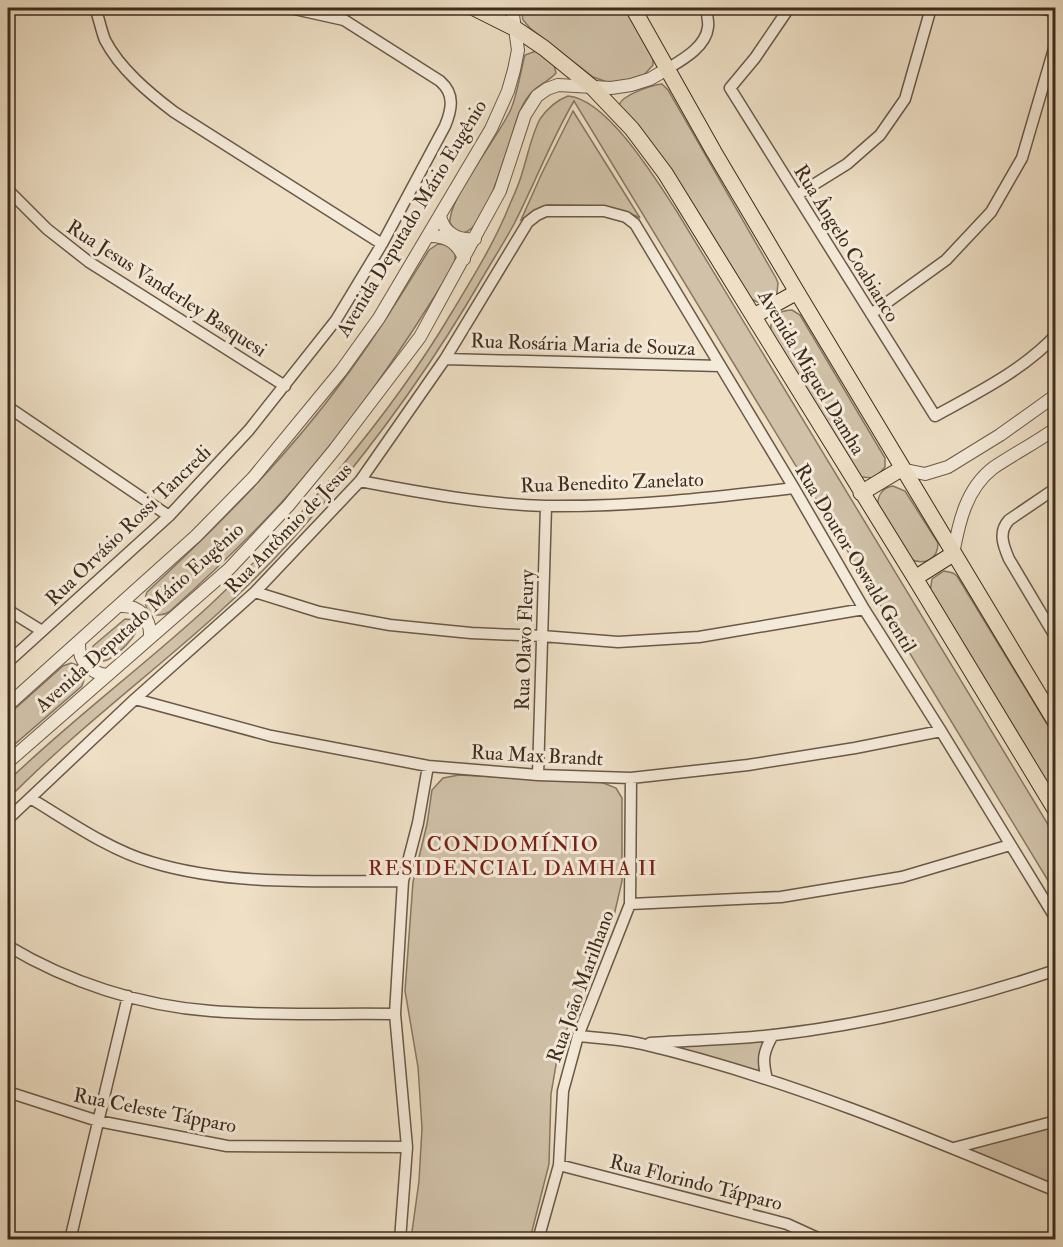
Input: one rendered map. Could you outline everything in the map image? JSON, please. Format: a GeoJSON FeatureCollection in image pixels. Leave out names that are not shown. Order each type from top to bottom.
{"type":"FeatureCollection","features":[{"type":"Feature","properties":{"kind":"main road","name":"Avenida Miguel Damha"},"geometry":{"type":"LineString","coordinates":[[474,8],[516,29],[544,48],[591,87],[632,129],[665,173],[1056,811]]}},
{"type":"Feature","properties":{"kind":"main road","name":"Avenida Miguel Damha"},"geometry":{"type":"LineString","coordinates":[[633,8],[901,469],[1056,723]]}},
{"type":"Feature","properties":{"kind":"main road"},"geometry":{"type":"LineString","coordinates":[[754,316],[797,292]]}},
{"type":"Feature","properties":{"kind":"main road"},"geometry":{"type":"LineString","coordinates":[[861,494],[901,469]]}},
{"type":"Feature","properties":{"kind":"main road"},"geometry":{"type":"LineString","coordinates":[[915,578],[953,554]]}},
{"type":"Feature","properties":{"kind":"street"},"geometry":{"type":"LineString","coordinates":[[95,8],[105,39],[120,62],[153,96],[174,112],[382,244]]}},
{"type":"Feature","properties":{"kind":"street","name":"Rua Orvásio Rossi Tancredi"},"geometry":{"type":"LineString","coordinates":[[8,662],[169,516],[249,430],[285,386],[336,320],[382,244],[445,126],[451,110],[451,102],[445,86],[440,81],[344,20],[290,8]]}},
{"type":"Feature","properties":{"kind":"street","name":"Avenida Deputado Mário Eugênio"},"geometry":{"type":"LineString","coordinates":[[8,705],[196,537],[253,478],[341,371],[379,318],[491,129],[508,91],[518,50],[512,8]]}},
{"type":"Feature","properties":{"kind":"street"},"geometry":{"type":"LineString","coordinates":[[667,69],[684,59],[704,39],[708,27],[707,8]]}},
{"type":"Feature","properties":{"kind":"street","name":"Rua Ângelo Coabianco"},"geometry":{"type":"LineString","coordinates":[[789,8],[755,58],[730,88],[935,416],[992,385],[1043,348],[1056,335]]}},
{"type":"Feature","properties":{"kind":"street"},"geometry":{"type":"LineString","coordinates":[[797,195],[847,164],[880,135],[905,99],[931,8]]}},
{"type":"Feature","properties":{"kind":"street"},"geometry":{"type":"LineString","coordinates":[[1040,8],[1056,12]]}},
{"type":"Feature","properties":{"kind":"street"},"geometry":{"type":"LineString","coordinates":[[871,314],[946,260],[991,212],[1022,158],[1056,42]]}},
{"type":"Feature","properties":{"kind":"street","name":"Avenida Deputado Mário Eugênio"},"geometry":{"type":"LineString","coordinates":[[8,762],[229,568],[288,506],[336,449],[420,338],[500,191],[525,115],[537,96],[547,88],[558,85],[611,88],[631,85],[667,69]]}},
{"type":"Feature","properties":{"kind":"street","name":"Rua Jesus Vanderley Basquesi"},"geometry":{"type":"LineString","coordinates":[[8,190],[47,229],[89,262],[285,386]]}},
{"type":"Feature","properties":{"kind":"street","name":"Rua Doutor Oswald Gentil"},"geometry":{"type":"LineString","coordinates":[[537,215],[554,211],[604,211],[626,217],[635,224],[864,609],[1056,919]]}},
{"type":"Feature","properties":{"kind":"street","name":"Rua Antômio de Jesus"},"geometry":{"type":"LineString","coordinates":[[8,819],[135,699],[255,592],[360,481],[445,359],[528,222],[537,215]]}},
{"type":"Feature","properties":{"kind":"street"},"geometry":{"type":"LineString","coordinates":[[440,216],[444,226],[451,234],[462,239],[475,239]]}},
{"type":"Feature","properties":{"kind":"street"},"geometry":{"type":"LineString","coordinates":[[428,236],[450,240],[459,248],[464,259]]}},
{"type":"Feature","properties":{"kind":"street","name":"Rua Rosária Maria de Souza"},"geometry":{"type":"LineString","coordinates":[[445,359],[720,366]]}},
{"type":"Feature","properties":{"kind":"street"},"geometry":{"type":"LineString","coordinates":[[901,469],[925,474],[948,467],[1000,435],[1056,395]]}},
{"type":"Feature","properties":{"kind":"street"},"geometry":{"type":"LineString","coordinates":[[8,407],[169,516]]}},
{"type":"Feature","properties":{"kind":"street"},"geometry":{"type":"LineString","coordinates":[[953,554],[963,512],[979,482],[993,469],[1056,428]]}},
{"type":"Feature","properties":{"kind":"street","name":"Rua Benedito Zanelato"},"geometry":{"type":"LineString","coordinates":[[360,481],[454,499],[546,506],[667,503],[794,488]]}},
{"type":"Feature","properties":{"kind":"street"},"geometry":{"type":"LineString","coordinates":[[1056,489],[1009,520],[1004,525],[1002,535],[1008,559],[1056,638]]}},
{"type":"Feature","properties":{"kind":"street","name":"Rua Olavo Fleury"},"geometry":{"type":"LineString","coordinates":[[538,775],[546,506]]}},
{"type":"Feature","properties":{"kind":"street"},"geometry":{"type":"LineString","coordinates":[[255,592],[320,612],[390,625],[471,633],[618,642],[699,637],[864,609]]}},
{"type":"Feature","properties":{"kind":"street"},"geometry":{"type":"LineString","coordinates":[[120,606],[133,607],[143,614],[149,625],[150,637]]}},
{"type":"Feature","properties":{"kind":"street"},"geometry":{"type":"LineString","coordinates":[[8,610],[42,631]]}},
{"type":"Feature","properties":{"kind":"street"},"geometry":{"type":"LineString","coordinates":[[79,642],[80,654],[85,664],[95,672],[107,675]]}},
{"type":"Feature","properties":{"kind":"street","name":"Rua Max Brandt"},"geometry":{"type":"LineString","coordinates":[[135,699],[271,736],[428,766],[538,775],[631,778],[748,765],[855,748],[941,731]]}},
{"type":"Feature","properties":{"kind":"street"},"geometry":{"type":"LineString","coordinates":[[400,1239],[407,1147],[395,1014],[403,881],[418,823],[428,766]]}},
{"type":"Feature","properties":{"kind":"street","name":"Rua João Marilhano"},"geometry":{"type":"LineString","coordinates":[[538,1239],[559,1165],[563,1091],[578,1036],[630,904],[631,778]]}},
{"type":"Feature","properties":{"kind":"street"},"geometry":{"type":"LineString","coordinates":[[30,798],[97,838],[150,862],[214,875],[298,881],[403,881]]}},
{"type":"Feature","properties":{"kind":"street"},"geometry":{"type":"LineString","coordinates":[[630,904],[792,895],[902,877],[1010,845]]}},
{"type":"Feature","properties":{"kind":"street"},"geometry":{"type":"LineString","coordinates":[[8,946],[25,956],[88,983],[170,1006],[255,1014],[395,1014]]}},
{"type":"Feature","properties":{"kind":"street"},"geometry":{"type":"LineString","coordinates":[[640,1043],[774,1035],[890,1017],[995,991],[1056,970]]}},
{"type":"Feature","properties":{"kind":"street"},"geometry":{"type":"LineString","coordinates":[[70,1239],[128,996]]}},
{"type":"Feature","properties":{"kind":"street"},"geometry":{"type":"LineString","coordinates":[[767,1079],[763,1064],[765,1048],[774,1035]]}},
{"type":"Feature","properties":{"kind":"street"},"geometry":{"type":"LineString","coordinates":[[578,1036],[640,1043],[767,1079],[954,1148],[1056,1191]]}},
{"type":"Feature","properties":{"kind":"street","name":"Rua Celeste Tápparo"},"geometry":{"type":"LineString","coordinates":[[8,1092],[99,1121],[227,1146],[407,1147]]}},
{"type":"Feature","properties":{"kind":"street"},"geometry":{"type":"LineString","coordinates":[[954,1148],[1056,1121]]}},
{"type":"Feature","properties":{"kind":"street","name":"Rua Florindo Tápparo"},"geometry":{"type":"LineString","coordinates":[[559,1165],[787,1224],[822,1239]]}},
{"type":"Feature","properties":{"kind":"street"},"geometry":{"type":"LineString","coordinates":[[8,1237],[16,1239]]}},
{"type":"Feature","properties":{"kind":"shaded area"},"geometry":{"type":"Polygon","coordinates":[[[521,8],[626,8],[653,58],[653,65],[643,76],[617,83],[593,77],[530,28],[523,20],[521,8]]]}},
{"type":"Feature","properties":{"kind":"shaded area"},"geometry":{"type":"Polygon","coordinates":[[[536,51],[554,65],[556,73],[534,90],[525,101],[483,213],[472,228],[461,233],[450,223],[457,199],[511,109],[525,55],[536,51]]]}},
{"type":"Feature","properties":{"kind":"shaded area"},"geometry":{"type":"Polygon","coordinates":[[[662,84],[668,90],[776,278],[777,293],[768,301],[758,302],[751,299],[619,105],[631,94],[662,84]]]}},
{"type":"Feature","properties":{"kind":"shaded area"},"geometry":{"type":"Polygon","coordinates":[[[568,96],[583,100],[614,125],[643,161],[676,210],[1055,836],[1055,892],[574,101],[514,224],[463,311],[393,415],[342,481],[288,544],[221,611],[77,734],[8,799],[8,781],[57,736],[185,628],[244,573],[341,467],[400,391],[468,286],[504,218],[522,174],[540,119],[552,105],[568,96]]]}},
{"type":"Feature","properties":{"kind":"shaded area"},"geometry":{"type":"Polygon","coordinates":[[[573,111],[640,218],[609,208],[547,205],[521,220],[573,111]]]}},
{"type":"Feature","properties":{"kind":"shaded area"},"geometry":{"type":"Polygon","coordinates":[[[438,244],[448,245],[455,252],[455,263],[374,388],[329,447],[267,517],[198,586],[169,612],[158,615],[150,612],[145,604],[147,592],[227,515],[325,405],[390,313],[429,250],[438,244]]]}},
{"type":"Feature","properties":{"kind":"shaded area"},"geometry":{"type":"Polygon","coordinates":[[[792,310],[800,315],[885,458],[885,467],[875,478],[860,477],[771,333],[771,324],[776,316],[792,310]]]}},
{"type":"Feature","properties":{"kind":"shaded area"},"geometry":{"type":"Polygon","coordinates":[[[893,486],[905,491],[938,543],[936,553],[930,560],[921,562],[910,559],[878,507],[881,493],[893,486]]]}},
{"type":"Feature","properties":{"kind":"shaded area"},"geometry":{"type":"Polygon","coordinates":[[[944,571],[957,576],[1055,737],[1055,799],[930,592],[932,579],[944,571]]]}},
{"type":"Feature","properties":{"kind":"shaded area"},"geometry":{"type":"Polygon","coordinates":[[[125,619],[134,621],[137,625],[132,638],[112,657],[104,661],[98,660],[93,654],[93,646],[125,619]]]}},
{"type":"Feature","properties":{"kind":"shaded area"},"geometry":{"type":"Polygon","coordinates":[[[71,663],[82,668],[84,678],[82,686],[8,750],[8,715],[63,666],[71,663]]]}},
{"type":"Feature","properties":{"kind":"shaded area"},"geometry":{"type":"Polygon","coordinates":[[[459,775],[601,782],[616,788],[622,798],[622,881],[613,920],[571,1017],[557,1059],[551,1094],[549,1164],[530,1239],[411,1239],[419,1181],[422,1128],[418,1067],[405,991],[413,882],[427,824],[432,790],[443,778],[459,775]]]}},
{"type":"Feature","properties":{"kind":"shaded area"},"geometry":{"type":"Polygon","coordinates":[[[765,1040],[761,1049],[759,1071],[670,1047],[765,1040]]]}},
{"type":"Feature","properties":{"kind":"shaded area"},"geometry":{"type":"Polygon","coordinates":[[[1055,1125],[1055,1185],[968,1149],[1055,1125]]]}},
{"type":"Feature","properties":{"kind":"district","name":"CONDOMÍNIO RESIDENCIAL DAMHA II"},"geometry":{"type":"Point","coordinates":[513,856]}}]}
